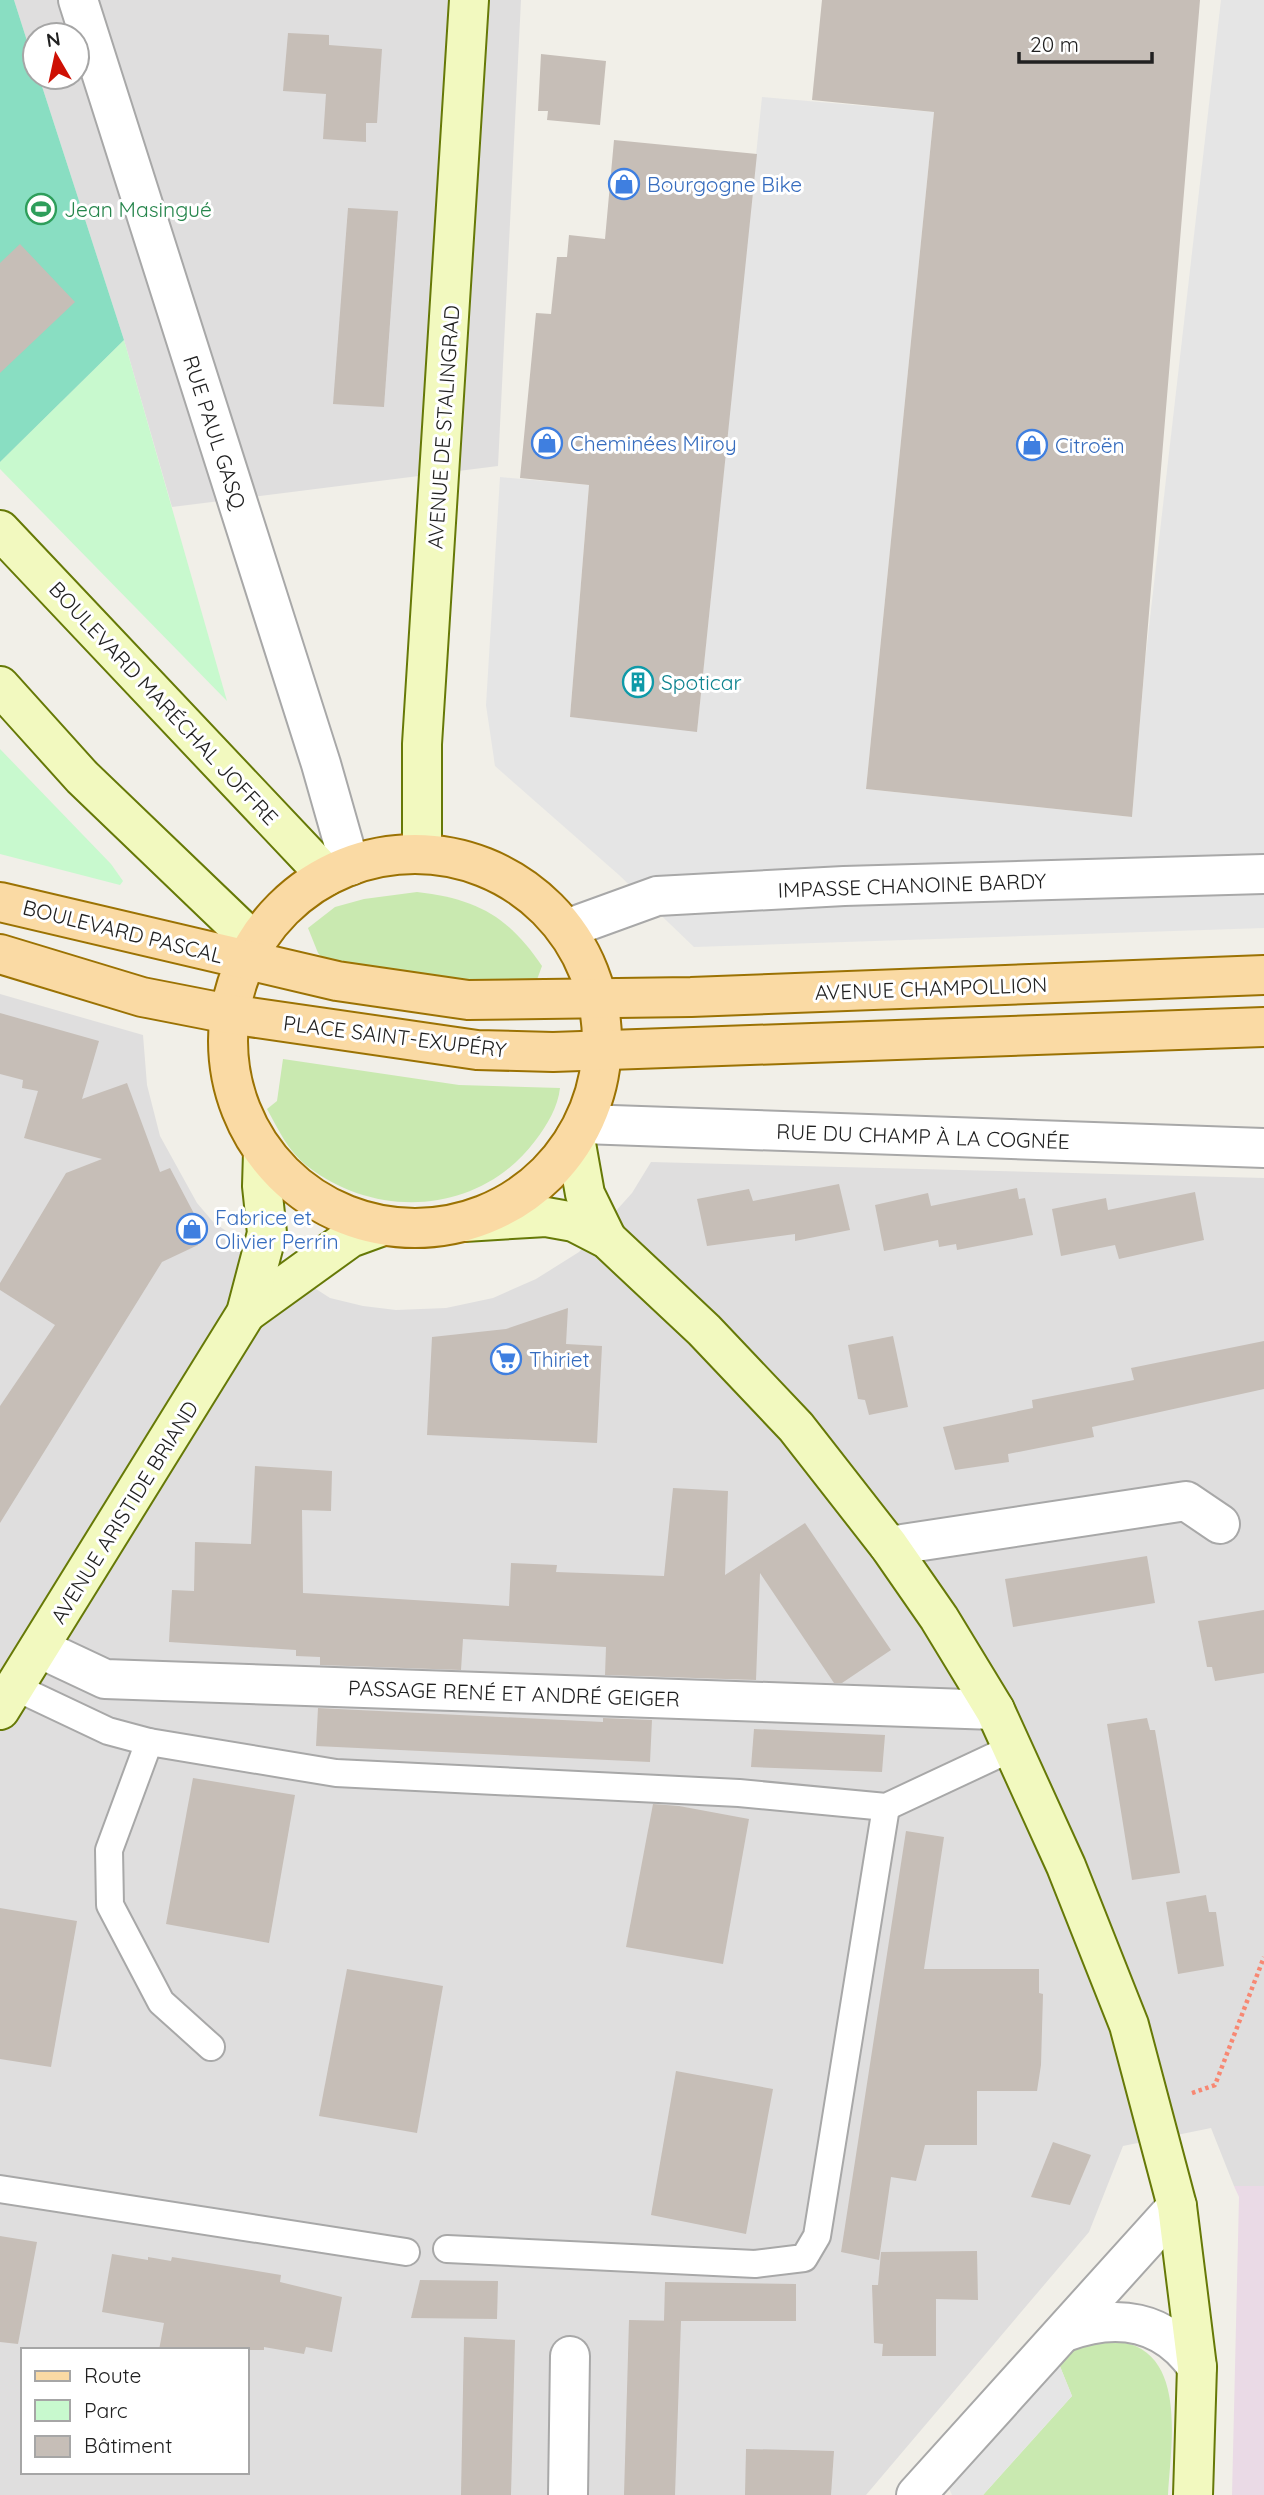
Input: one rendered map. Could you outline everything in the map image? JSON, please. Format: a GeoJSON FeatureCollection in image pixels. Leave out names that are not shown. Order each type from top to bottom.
{"type":"FeatureCollection","features":[{"type":"Feature","properties":{"kind":"main road","name":"AVENUE DE STALINGRAD"},"geometry":{"type":"LineString","coordinates":[[422,854],[422,744],[469,0]]}},
{"type":"Feature","properties":{"kind":"main road","name":"BOULEVARD MARÉCHAL JOFFRE"},"geometry":{"type":"LineString","coordinates":[[0,530],[339,871]]}},
{"type":"Feature","properties":{"kind":"main road"},"geometry":{"type":"LineString","coordinates":[[0,686],[91,786],[250,952],[337,981],[468,1000],[598,999]]}},
{"type":"Feature","properties":{"kind":"main road"},"geometry":{"type":"LineString","coordinates":[[464,1222],[492,1212],[520,1196],[543,1178],[579,1131],[596,1091],[603,1050],[598,999],[582,956],[566,929],[528,891],[494,871],[463,860],[422,854],[383,857],[339,871],[294,898],[250,952],[229,1014],[227,1049],[232,1085],[248,1128],[263,1152],[306,1194],[330,1209],[383,1226],[419,1228],[546,1217],[575,1222],[607,1239],[704,1330],[796,1427],[889,1546],[939,1618],[995,1710],[1066,1866],[1129,2025],[1177,2206],[1197,2367],[1193,2495]]}},
{"type":"Feature","properties":{"kind":"main road","name":"BOULEVARD PASCAL"},"geometry":{"type":"LineString","coordinates":[[0,902],[250,952]]}},
{"type":"Feature","properties":{"kind":"main road"},"geometry":{"type":"LineString","coordinates":[[0,954],[142,997],[229,1014]]}},
{"type":"Feature","properties":{"kind":"main road","name":"AVENUE CHAMPOLLION"},"geometry":{"type":"LineString","coordinates":[[598,999],[1264,975]]}},
{"type":"Feature","properties":{"kind":"main road","name":"PLACE SAINT-EXUPÉRY"},"geometry":{"type":"LineString","coordinates":[[229,1014],[477,1050],[603,1050]]}},
{"type":"Feature","properties":{"kind":"main road"},"geometry":{"type":"LineString","coordinates":[[603,1050],[1264,1027]]}},
{"type":"Feature","properties":{"kind":"main road"},"geometry":{"type":"LineString","coordinates":[[579,1131],[581,1181],[607,1239]]}},
{"type":"Feature","properties":{"kind":"main road","name":"AVENUE ARISTIDE BRIAND"},"geometry":{"type":"LineString","coordinates":[[8,1699],[246,1313],[267,1233],[262,1186],[263,1152]]}},
{"type":"Feature","properties":{"kind":"main road","name":"AVENUE ARISTIDE BRIAND"},"geometry":{"type":"LineString","coordinates":[[246,1313],[351,1238],[383,1226]]}},
{"type":"Feature","properties":{"kind":"street","name":"RUE PAUL GASQ"},"geometry":{"type":"LineString","coordinates":[[78,0],[321,764],[339,871]]}},
{"type":"Feature","properties":{"kind":"street","name":"IMPASSE CHANOINE BARDY"},"geometry":{"type":"LineString","coordinates":[[566,929],[657,896],[844,886],[1264,874]]}},
{"type":"Feature","properties":{"kind":"street","name":"RUE DU CHAMP À LA COGNÉE"},"geometry":{"type":"LineString","coordinates":[[579,1131],[1264,1148]]}},
{"type":"Feature","properties":{"kind":"street"},"geometry":{"type":"LineString","coordinates":[[889,1546],[1186,1501],[1220,1524]]}},
{"type":"Feature","properties":{"kind":"street","name":"PASSAGE RENÉ ET ANDRÉ GEIGER"},"geometry":{"type":"LineString","coordinates":[[39,1648],[105,1679],[995,1710]]}},
{"type":"Feature","properties":{"kind":"street"},"geometry":{"type":"LineString","coordinates":[[916,2495],[1177,2206]]}},
{"type":"Feature","properties":{"kind":"street"},"geometry":{"type":"LineString","coordinates":[[1065,2332],[1105,2320],[1142,2325],[1179,2345],[1197,2367]]}},
{"type":"Feature","properties":{"kind":"street"},"geometry":{"type":"LineString","coordinates":[[568,2495],[570,2356]]}},
{"type":"Feature","properties":{"kind":"lane"},"geometry":{"type":"LineString","coordinates":[[8,1699],[149,1742],[336,1773],[739,1793],[886,1807],[1012,1748]]}},
{"type":"Feature","properties":{"kind":"lane"},"geometry":{"type":"LineString","coordinates":[[149,1742],[109,1850],[110,1905],[162,2002],[211,2047]]}},
{"type":"Feature","properties":{"kind":"lane"},"geometry":{"type":"LineString","coordinates":[[447,2249],[755,2264],[804,2258],[817,2236],[886,1807]]}},
{"type":"Feature","properties":{"kind":"lane"},"geometry":{"type":"LineString","coordinates":[[0,2189],[406,2252]]}},
{"type":"Feature","properties":{"kind":"path"},"geometry":{"type":"LineString","coordinates":[[1151,2108],[1215,2085],[1264,1956]]}},
{"type":"Feature","properties":{"kind":"shaded area"},"geometry":{"type":"Polygon","coordinates":[[[14,0],[521,0],[498,466],[172,507],[124,340],[44,91],[91,91],[91,21],[21,22],[14,0]]]}},
{"type":"Feature","properties":{"kind":"shaded area"},"geometry":{"type":"Polygon","coordinates":[[[1221,0],[1264,0],[1264,928],[694,947],[619,875],[495,766],[486,705],[500,477],[589,485],[570,717],[697,731],[762,97],[934,112],[866,789],[1132,817],[1145,662],[1221,0]]]}},
{"type":"Feature","properties":{"kind":"shaded area"},"geometry":{"type":"Polygon","coordinates":[[[0,994],[143,1035],[147,1085],[160,1136],[197,1203],[214,1223],[330,1298],[363,1306],[396,1310],[446,1308],[493,1298],[536,1279],[579,1252],[632,1193],[651,1162],[1264,1178],[1264,2186],[1234,2186],[1211,2128],[1123,2146],[1089,2232],[866,2495],[0,2495],[0,994]]]}},
{"type":"Feature","properties":{"kind":"shaded area"},"geometry":{"type":"Polygon","coordinates":[[[1234,2186],[1264,2186],[1264,2495],[1232,2495],[1239,2197],[1234,2186]]]}},
{"type":"Feature","properties":{"kind":"shaded area"},"geometry":{"type":"Polygon","coordinates":[[[1059,2364],[1072,2396],[983,2495],[952,2495],[948,2486],[1059,2364]]]}},
{"type":"Feature","properties":{"kind":"green space","name":"Jean Masingué"},"geometry":{"type":"Polygon","coordinates":[[[0,0],[14,0],[21,22],[21,91],[44,91],[124,340],[0,462],[0,0]]]}},
{"type":"Feature","properties":{"kind":"green space"},"geometry":{"type":"Polygon","coordinates":[[[124,340],[227,701],[0,469],[0,462],[124,340]]]}},
{"type":"Feature","properties":{"kind":"green space"},"geometry":{"type":"Polygon","coordinates":[[[0,749],[111,864],[123,881],[120,885],[0,854],[0,749]]]}},
{"type":"Feature","properties":{"kind":"green space"},"geometry":{"type":"Polygon","coordinates":[[[417,892],[457,899],[474,905],[503,922],[517,934],[542,966],[535,985],[441,980],[326,962],[318,953],[308,928],[335,907],[364,899],[417,892]]]}},
{"type":"Feature","properties":{"kind":"green space"},"geometry":{"type":"Polygon","coordinates":[[[283,1059],[459,1085],[560,1088],[557,1102],[544,1129],[512,1165],[486,1183],[457,1195],[427,1202],[396,1202],[365,1196],[335,1184],[294,1154],[267,1109],[277,1101],[283,1059]]]}},
{"type":"Feature","properties":{"kind":"green space"},"geometry":{"type":"Polygon","coordinates":[[[1087,2341],[1130,2344],[1148,2354],[1160,2369],[1168,2388],[1171,2410],[1168,2495],[983,2495],[1072,2396],[1059,2364],[1075,2346],[1087,2341]]]}},
{"type":"Feature","properties":{"kind":"building","name":"Citroën"},"geometry":{"type":"Polygon","coordinates":[[[822,0],[1200,0],[1132,817],[866,789],[934,112],[812,100],[822,0]]]}},
{"type":"Feature","properties":{"kind":"building"},"geometry":{"type":"Polygon","coordinates":[[[288,33],[329,35],[329,45],[382,49],[377,123],[366,123],[366,142],[323,139],[326,94],[283,91],[288,33]]]}},
{"type":"Feature","properties":{"kind":"building"},"geometry":{"type":"Polygon","coordinates":[[[541,54],[606,61],[600,125],[547,120],[548,111],[538,111],[541,54]]]}},
{"type":"Feature","properties":{"kind":"building"},"geometry":{"type":"Polygon","coordinates":[[[614,140],[757,154],[697,732],[570,717],[589,485],[520,478],[536,313],[551,314],[557,257],[567,257],[569,235],[605,239],[614,140]]]}},
{"type":"Feature","properties":{"kind":"building"},"geometry":{"type":"Polygon","coordinates":[[[348,208],[398,211],[384,407],[333,404],[348,208]]]}},
{"type":"Feature","properties":{"kind":"building"},"geometry":{"type":"Polygon","coordinates":[[[20,244],[75,302],[0,373],[0,263],[20,244]]]}},
{"type":"Feature","properties":{"kind":"building"},"geometry":{"type":"Polygon","coordinates":[[[0,1013],[99,1041],[82,1099],[127,1083],[160,1172],[170,1168],[200,1225],[198,1245],[162,1262],[0,1523],[0,1406],[55,1325],[0,1290],[0,1283],[66,1173],[102,1159],[24,1138],[38,1091],[22,1088],[23,1080],[0,1074],[0,1013]]]}},
{"type":"Feature","properties":{"kind":"building"},"geometry":{"type":"Polygon","coordinates":[[[839,1184],[850,1230],[795,1241],[795,1234],[707,1246],[697,1199],[749,1189],[753,1201],[839,1184]]]}},
{"type":"Feature","properties":{"kind":"building"},"geometry":{"type":"Polygon","coordinates":[[[1017,1188],[1019,1199],[1025,1198],[1033,1235],[957,1250],[956,1244],[939,1247],[938,1240],[884,1251],[875,1205],[928,1193],[931,1206],[1017,1188]]]}},
{"type":"Feature","properties":{"kind":"building"},"geometry":{"type":"Polygon","coordinates":[[[1195,1192],[1204,1240],[1119,1259],[1115,1245],[1061,1256],[1052,1209],[1106,1198],[1108,1210],[1195,1192]]]}},
{"type":"Feature","properties":{"kind":"building"},"geometry":{"type":"Polygon","coordinates":[[[568,1308],[566,1344],[602,1346],[597,1443],[427,1435],[432,1337],[506,1329],[568,1308]]]}},
{"type":"Feature","properties":{"kind":"building"},"geometry":{"type":"Polygon","coordinates":[[[893,1336],[908,1407],[869,1415],[865,1400],[858,1399],[848,1345],[893,1336]]]}},
{"type":"Feature","properties":{"kind":"building"},"geometry":{"type":"Polygon","coordinates":[[[1264,1341],[1264,1389],[1092,1427],[1094,1437],[1008,1454],[1009,1462],[955,1470],[943,1427],[1033,1408],[1032,1400],[1134,1380],[1131,1368],[1264,1341]]]}},
{"type":"Feature","properties":{"kind":"building"},"geometry":{"type":"Polygon","coordinates":[[[255,1466],[332,1471],[331,1511],[302,1510],[303,1593],[509,1606],[511,1563],[557,1565],[556,1572],[664,1576],[673,1488],[728,1491],[725,1575],[805,1523],[891,1650],[842,1683],[834,1683],[760,1573],[756,1680],[605,1675],[606,1647],[463,1639],[461,1670],[320,1665],[320,1657],[296,1656],[296,1650],[169,1642],[172,1590],[194,1591],[195,1542],[251,1544],[255,1466]]]}},
{"type":"Feature","properties":{"kind":"building"},"geometry":{"type":"Polygon","coordinates":[[[1147,1556],[1155,1603],[1013,1627],[1005,1579],[1147,1556]]]}},
{"type":"Feature","properties":{"kind":"building"},"geometry":{"type":"Polygon","coordinates":[[[1264,1610],[1264,1673],[1215,1681],[1212,1667],[1207,1667],[1198,1621],[1264,1610]]]}},
{"type":"Feature","properties":{"kind":"building"},"geometry":{"type":"Polygon","coordinates":[[[318,1708],[603,1722],[603,1718],[652,1720],[650,1762],[316,1746],[318,1708]]]}},
{"type":"Feature","properties":{"kind":"building"},"geometry":{"type":"Polygon","coordinates":[[[1147,1718],[1150,1730],[1155,1730],[1180,1873],[1132,1880],[1107,1724],[1147,1718]]]}},
{"type":"Feature","properties":{"kind":"building"},"geometry":{"type":"Polygon","coordinates":[[[754,1729],[885,1735],[882,1772],[751,1767],[754,1729]]]}},
{"type":"Feature","properties":{"kind":"building"},"geometry":{"type":"Polygon","coordinates":[[[193,1778],[295,1795],[269,1943],[166,1924],[193,1778]]]}},
{"type":"Feature","properties":{"kind":"building"},"geometry":{"type":"Polygon","coordinates":[[[653,1804],[749,1819],[723,1964],[626,1947],[653,1804]]]}},
{"type":"Feature","properties":{"kind":"building"},"geometry":{"type":"Polygon","coordinates":[[[906,1831],[944,1837],[924,1969],[1039,1969],[1039,1993],[1043,1994],[1041,2065],[1037,2091],[977,2091],[977,2145],[925,2145],[916,2181],[891,2177],[879,2260],[841,2252],[906,1831]]]}},
{"type":"Feature","properties":{"kind":"building"},"geometry":{"type":"Polygon","coordinates":[[[1206,1895],[1209,1912],[1216,1912],[1224,1966],[1178,1974],[1166,1902],[1206,1895]]]}},
{"type":"Feature","properties":{"kind":"building"},"geometry":{"type":"Polygon","coordinates":[[[0,1908],[77,1921],[51,2067],[0,2059],[0,1908]]]}},
{"type":"Feature","properties":{"kind":"building"},"geometry":{"type":"Polygon","coordinates":[[[347,1969],[443,1986],[417,2133],[319,2116],[347,1969]]]}},
{"type":"Feature","properties":{"kind":"building"},"geometry":{"type":"Polygon","coordinates":[[[676,2071],[773,2089],[746,2234],[651,2215],[676,2071]]]}},
{"type":"Feature","properties":{"kind":"building"},"geometry":{"type":"Polygon","coordinates":[[[1053,2142],[1091,2155],[1070,2205],[1031,2197],[1053,2142]]]}},
{"type":"Feature","properties":{"kind":"building"},"geometry":{"type":"Polygon","coordinates":[[[0,2236],[37,2242],[18,2344],[0,2342],[0,2236]]]}},
{"type":"Feature","properties":{"kind":"building"},"geometry":{"type":"Polygon","coordinates":[[[977,2251],[978,2300],[936,2299],[936,2356],[882,2356],[883,2344],[874,2343],[872,2285],[878,2285],[881,2252],[977,2251]]]}},
{"type":"Feature","properties":{"kind":"building"},"geometry":{"type":"Polygon","coordinates":[[[112,2254],[148,2260],[148,2257],[171,2261],[172,2257],[281,2275],[280,2282],[342,2297],[332,2352],[306,2347],[304,2354],[264,2347],[264,2350],[159,2348],[164,2323],[102,2312],[112,2254]]]}},
{"type":"Feature","properties":{"kind":"building"},"geometry":{"type":"Polygon","coordinates":[[[420,2280],[498,2281],[497,2319],[411,2318],[420,2280]]]}},
{"type":"Feature","properties":{"kind":"building"},"geometry":{"type":"Polygon","coordinates":[[[665,2282],[796,2284],[796,2321],[664,2321],[665,2282]]]}},
{"type":"Feature","properties":{"kind":"building"},"geometry":{"type":"Polygon","coordinates":[[[629,2320],[681,2321],[675,2495],[624,2495],[629,2320]]]}},
{"type":"Feature","properties":{"kind":"building"},"geometry":{"type":"Polygon","coordinates":[[[464,2337],[515,2340],[511,2495],[461,2495],[464,2337]]]}},
{"type":"Feature","properties":{"kind":"building"},"geometry":{"type":"Polygon","coordinates":[[[746,2449],[834,2451],[831,2495],[745,2495],[746,2449]]]}},
{"type":"Feature","properties":{"kind":"place","name":"Bourgogne Bike"},"geometry":{"type":"Point","coordinates":[624,184]}},
{"type":"Feature","properties":{"kind":"place","name":"Jean Masingué"},"geometry":{"type":"Point","coordinates":[41,209]}},
{"type":"Feature","properties":{"kind":"place","name":"Cheminées Miroy"},"geometry":{"type":"Point","coordinates":[547,443]}},
{"type":"Feature","properties":{"kind":"place","name":"Citroën"},"geometry":{"type":"Point","coordinates":[1032,445]}},
{"type":"Feature","properties":{"kind":"place","name":"Spoticar"},"geometry":{"type":"Point","coordinates":[638,682]}},
{"type":"Feature","properties":{"kind":"place","name":"Fabrice et Olivier Perrin"},"geometry":{"type":"Point","coordinates":[192,1229]}},
{"type":"Feature","properties":{"kind":"place","name":"Thiriet"},"geometry":{"type":"Point","coordinates":[506,1359]}}]}
